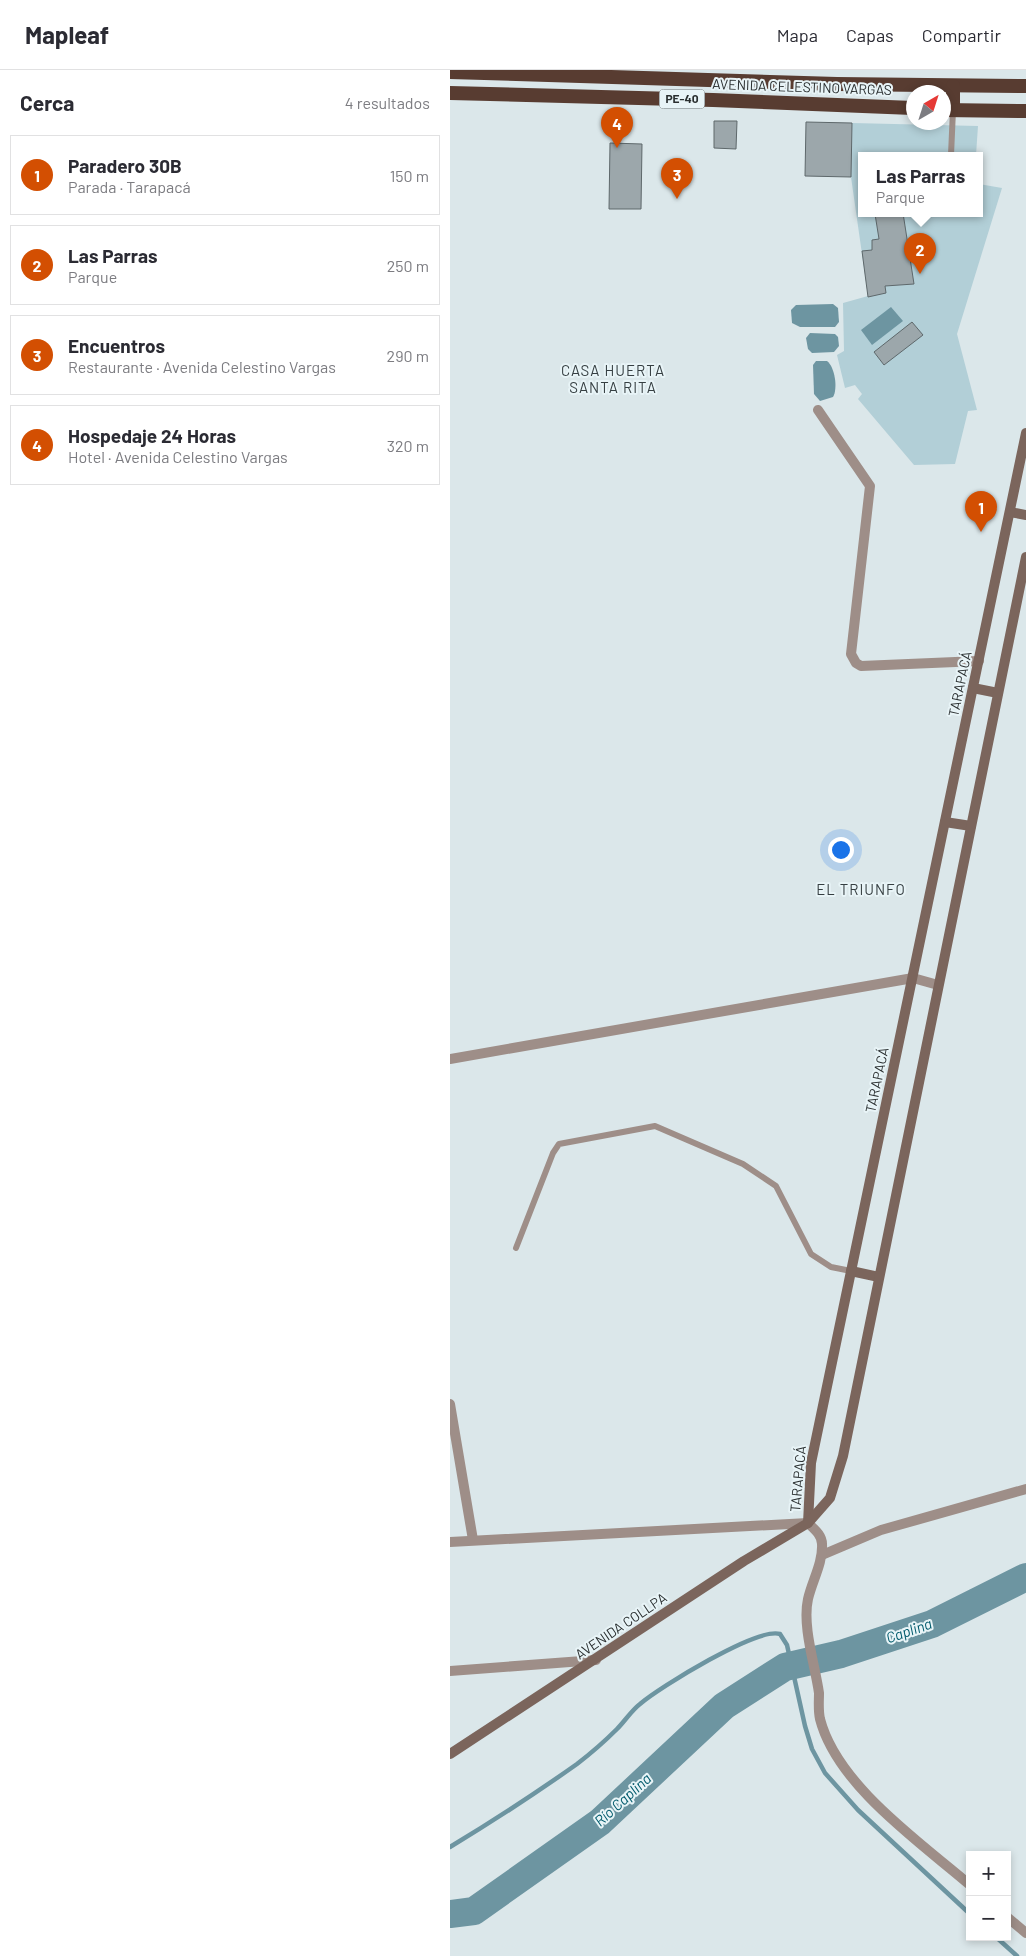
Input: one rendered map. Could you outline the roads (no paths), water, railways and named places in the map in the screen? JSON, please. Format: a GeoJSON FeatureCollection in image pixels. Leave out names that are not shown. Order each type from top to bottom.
{"type":"FeatureCollection","features":[{"type":"Feature","properties":{"kind":"highway","name":"AVENIDA CELESTINO VARGAS"},"geometry":{"type":"LineString","coordinates":[[450,72],[708,79],[724,75],[837,84],[1026,86]]}},
{"type":"Feature","properties":{"kind":"highway"},"geometry":{"type":"LineString","coordinates":[[483,74],[485,94]]}},
{"type":"Feature","properties":{"kind":"highway"},"geometry":{"type":"LineString","coordinates":[[573,96],[574,76]]}},
{"type":"Feature","properties":{"kind":"highway"},"geometry":{"type":"LineString","coordinates":[[707,100],[708,79]]}},
{"type":"Feature","properties":{"kind":"highway"},"geometry":{"type":"LineString","coordinates":[[836,106],[837,84]]}},
{"type":"Feature","properties":{"kind":"highway"},"geometry":{"type":"LineString","coordinates":[[951,96],[953,86]]}},
{"type":"Feature","properties":{"kind":"highway","name":"AVENIDA CELESTINO VARGAS"},"geometry":{"type":"LineString","coordinates":[[450,93],[906,108]]}},
{"type":"Feature","properties":{"kind":"highway"},"geometry":{"type":"LineString","coordinates":[[951,110],[1026,111]]}},
{"type":"Feature","properties":{"kind":"main road","name":"TARAPACÁ"},"geometry":{"type":"LineString","coordinates":[[808,1524],[811,1463],[1026,433]]}},
{"type":"Feature","properties":{"kind":"main road"},"geometry":{"type":"LineString","coordinates":[[1010,512],[1026,515]]}},
{"type":"Feature","properties":{"kind":"main road","name":"TARAPACÁ"},"geometry":{"type":"LineString","coordinates":[[808,1524],[830,1498],[843,1456],[1026,557]]}},
{"type":"Feature","properties":{"kind":"main road"},"geometry":{"type":"LineString","coordinates":[[973,688],[998,693]]}},
{"type":"Feature","properties":{"kind":"main road"},"geometry":{"type":"LineString","coordinates":[[945,822],[971,826]]}},
{"type":"Feature","properties":{"kind":"main road"},"geometry":{"type":"LineString","coordinates":[[851,1271],[879,1276]]}},
{"type":"Feature","properties":{"kind":"main road","name":"AVENIDA COLLPA"},"geometry":{"type":"LineString","coordinates":[[450,1754],[596,1660],[744,1560],[808,1524]]}},
{"type":"Feature","properties":{"kind":"street"},"geometry":{"type":"LineString","coordinates":[[818,410],[870,486],[851,654],[856,663],[861,666],[979,661]]}},
{"type":"Feature","properties":{"kind":"street"},"geometry":{"type":"LineString","coordinates":[[450,1059],[913,978],[938,985]]}},
{"type":"Feature","properties":{"kind":"street"},"geometry":{"type":"LineString","coordinates":[[450,1404],[474,1540]]}},
{"type":"Feature","properties":{"kind":"street"},"geometry":{"type":"LineString","coordinates":[[822,1555],[882,1530],[1026,1488]]}},
{"type":"Feature","properties":{"kind":"street"},"geometry":{"type":"LineString","coordinates":[[450,1542],[808,1524],[817,1530],[822,1542],[822,1555],[807,1600],[808,1628],[819,1693],[820,1717],[827,1741],[859,1787],[966,1881]]}},
{"type":"Feature","properties":{"kind":"street"},"geometry":{"type":"LineString","coordinates":[[450,1671],[596,1660]]}},
{"type":"Feature","properties":{"kind":"street"},"geometry":{"type":"LineString","coordinates":[[1011,1920],[1026,1933]]}},
{"type":"Feature","properties":{"kind":"lane"},"geometry":{"type":"LineString","coordinates":[[949,130],[951,152]]}},
{"type":"Feature","properties":{"kind":"lane"},"geometry":{"type":"LineString","coordinates":[[516,1248],[553,1153],[559,1144],[655,1126],[743,1164],[764,1177],[776,1186],[811,1254],[831,1267],[851,1271]]}},
{"type":"Feature","properties":{"kind":"waterway","name":"Río Caplina"},"geometry":{"type":"LineString","coordinates":[[450,1914],[474,1911],[600,1822],[724,1706],[785,1667],[841,1654],[932,1624],[1026,1577]]}},
{"type":"Feature","properties":{"kind":"waterway"},"geometry":{"type":"LineString","coordinates":[[450,1847],[514,1807],[577,1764],[612,1734],[637,1707],[667,1685],[731,1649],[768,1634],[780,1634],[787,1645],[812,1749],[825,1773],[858,1810],[966,1910]]}},
{"type":"Feature","properties":{"kind":"waterway"},"geometry":{"type":"LineString","coordinates":[[1000,1941],[1017,1956]]}},
{"type":"Feature","properties":{"kind":"place","name":"Hospedaje 24 Horas"},"geometry":{"type":"Point","coordinates":[617,148]}},
{"type":"Feature","properties":{"kind":"place","name":"Encuentros"},"geometry":{"type":"Point","coordinates":[677,199]}},
{"type":"Feature","properties":{"kind":"place","name":"Las Parras"},"geometry":{"type":"Point","coordinates":[920,274]}},
{"type":"Feature","properties":{"kind":"place","name":"Paradero 30B"},"geometry":{"type":"Point","coordinates":[981,532]}},
{"type":"Feature","properties":{"kind":"district","name":"CASA HUERTA SANTA RITA"},"geometry":{"type":"Point","coordinates":[613,380]}},
{"type":"Feature","properties":{"kind":"district","name":"EL TRIUNFO"},"geometry":{"type":"Point","coordinates":[861,890]}},
{"type":"Feature","properties":{"kind":"water label","name":"Caplina"},"geometry":{"type":"Point","coordinates":[909,1631]}}]}
